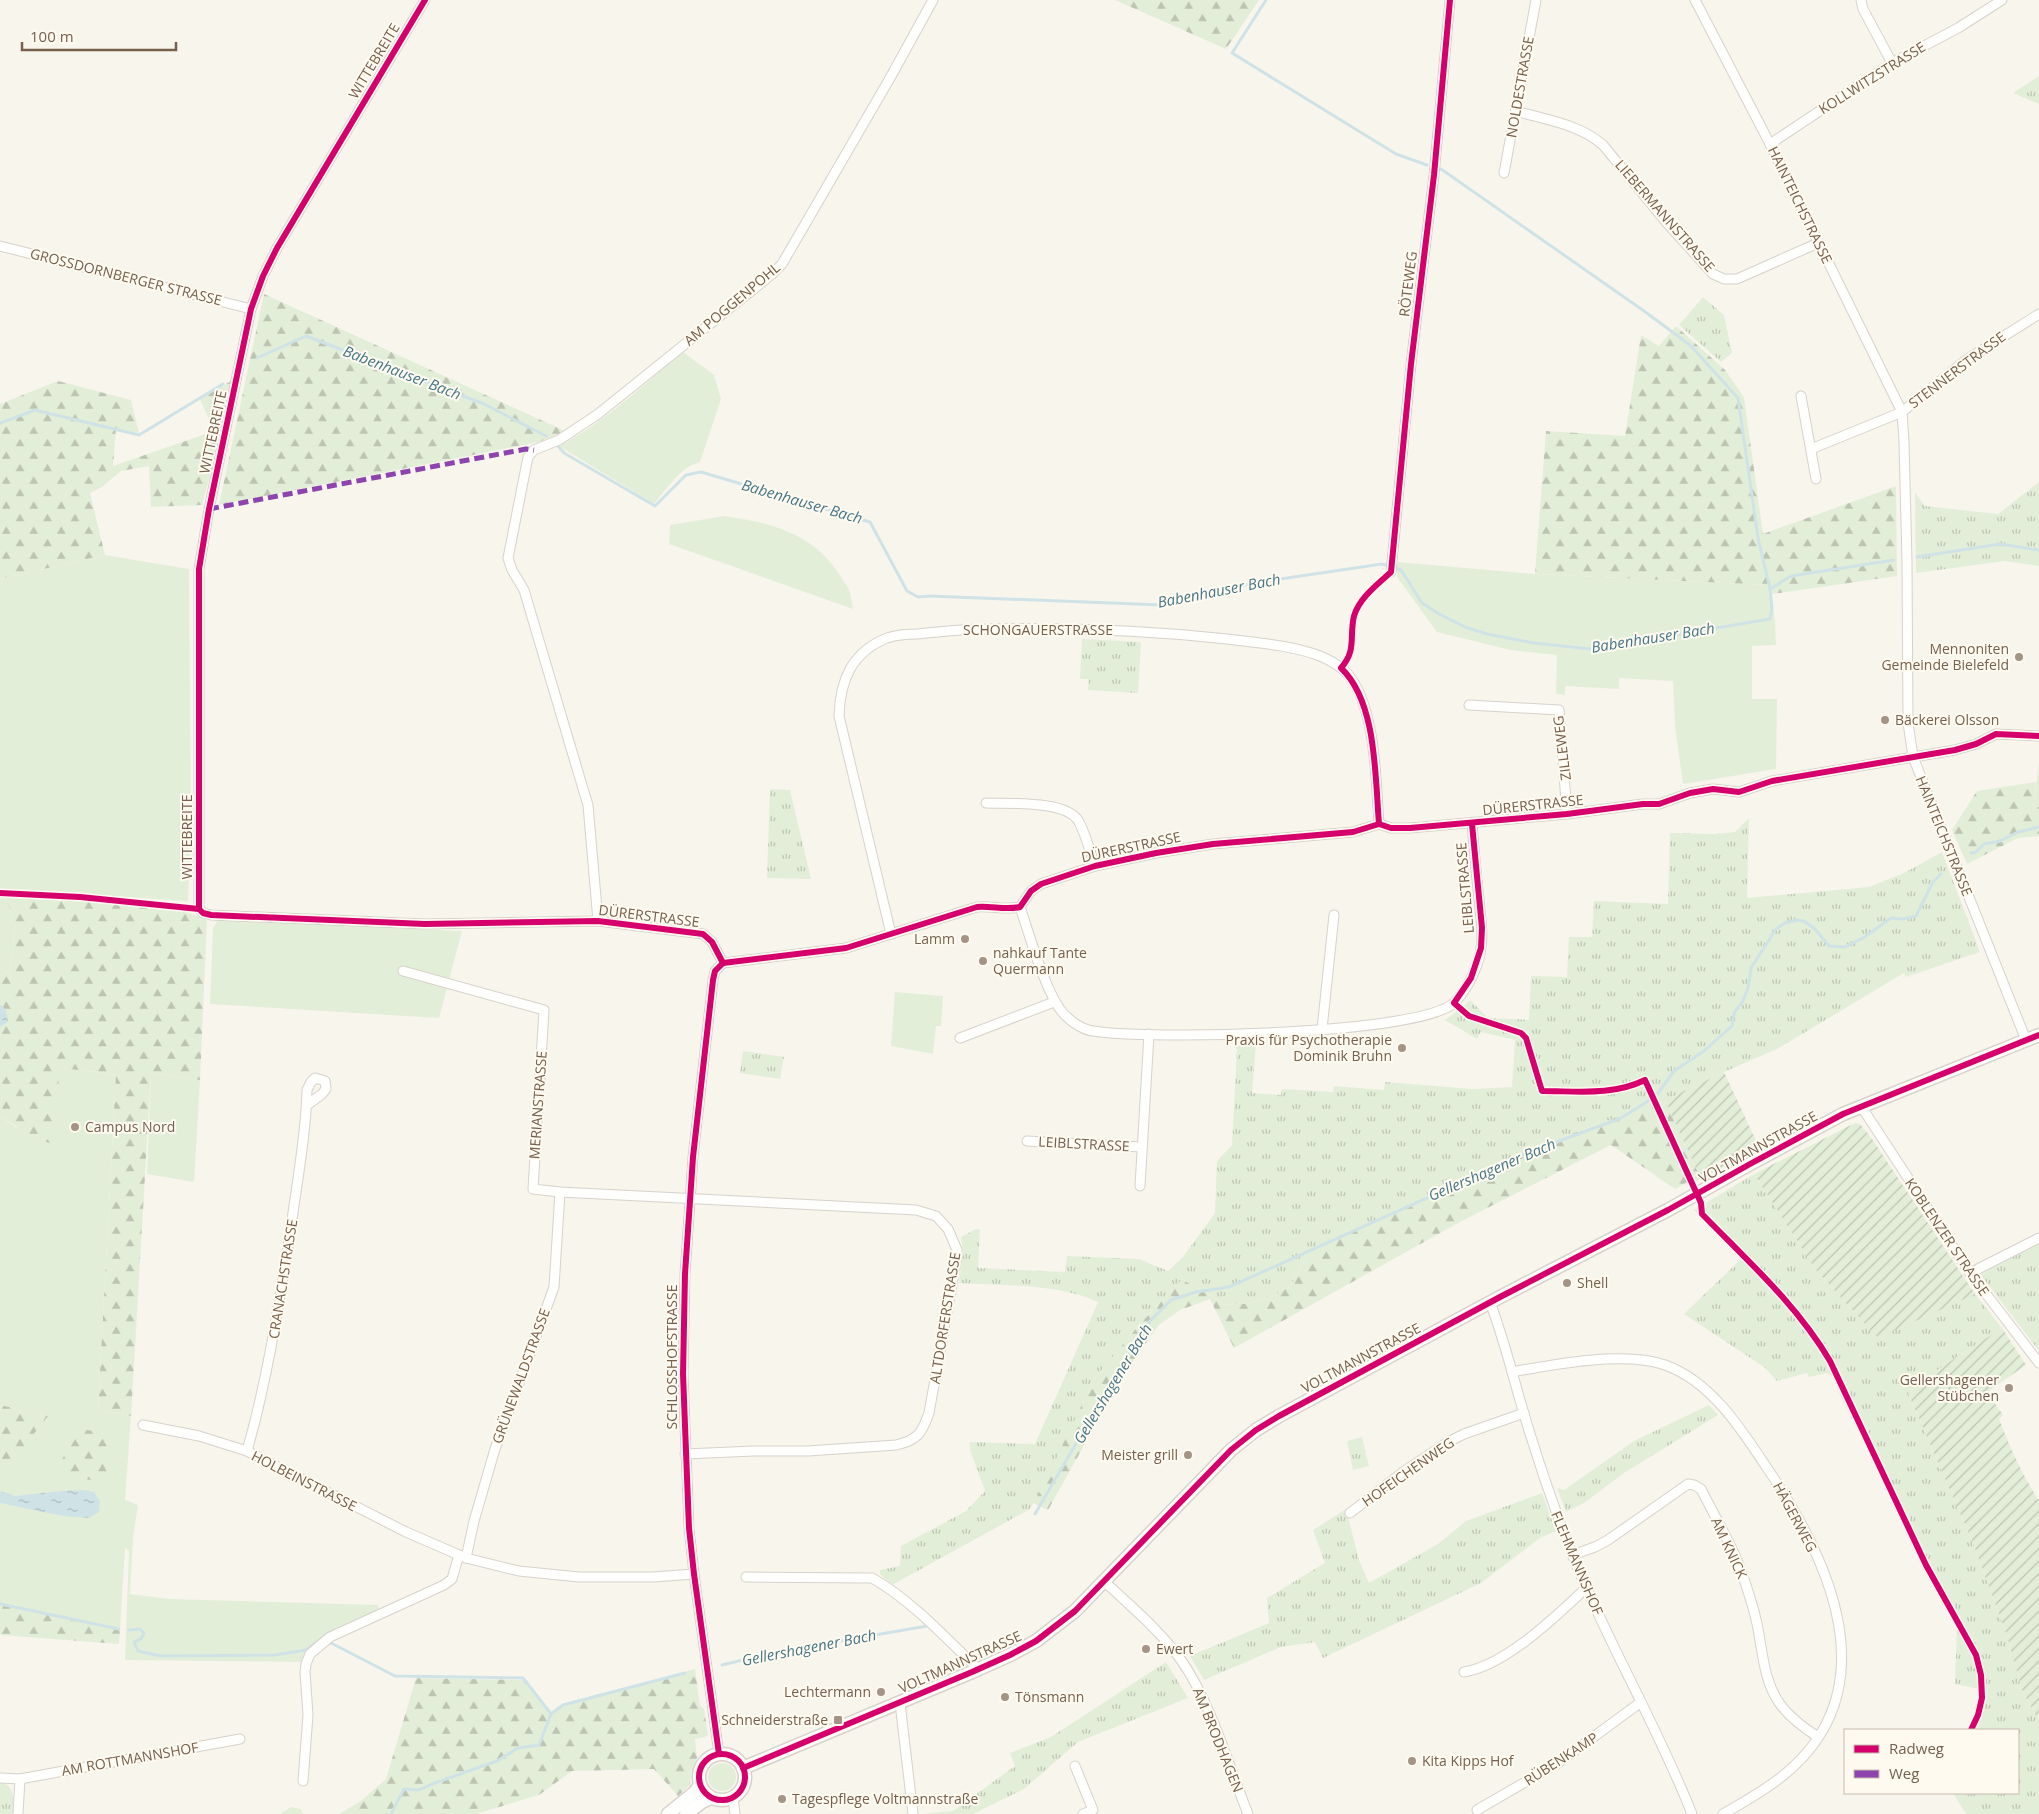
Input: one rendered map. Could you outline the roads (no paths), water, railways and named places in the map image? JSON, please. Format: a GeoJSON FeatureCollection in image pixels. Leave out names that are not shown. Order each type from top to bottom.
{"type":"FeatureCollection","features":[{"type":"Feature","properties":{"kind":"street","name":"WITTEBREITE"},"geometry":{"type":"LineString","coordinates":[[203,913],[199,909],[200,569],[209,509],[251,309],[263,276],[277,248],[425,0]]}},
{"type":"Feature","properties":{"kind":"street","name":"AM POGGENPOHL"},"geometry":{"type":"LineString","coordinates":[[534,450],[559,440],[598,414],[772,275],[782,264],[933,0]]}},
{"type":"Feature","properties":{"kind":"street","name":"RÖTEWEG"},"geometry":{"type":"LineString","coordinates":[[1391,569],[1411,364],[1434,175],[1450,0]]}},
{"type":"Feature","properties":{"kind":"street","name":"NOLDESTRASSE"},"geometry":{"type":"LineString","coordinates":[[1504,173],[1536,0]]}},
{"type":"Feature","properties":{"kind":"street","name":"HAINTEICHSTRASSE"},"geometry":{"type":"LineString","coordinates":[[1695,0],[1770,144],[1902,412],[1908,723],[1913,757],[2026,1040]]}},
{"type":"Feature","properties":{"kind":"street"},"geometry":{"type":"LineString","coordinates":[[1861,0],[1863,9],[1892,63]]}},
{"type":"Feature","properties":{"kind":"street","name":"KOLLWITZSTRASSE"},"geometry":{"type":"LineString","coordinates":[[1770,144],[1892,63],[1958,28],[2002,0]]}},
{"type":"Feature","properties":{"kind":"street","name":"LIEBERMANNSTRASSE"},"geometry":{"type":"LineString","coordinates":[[1516,111],[1580,130],[1593,136],[1603,145],[1666,222],[1713,274],[1724,279],[1737,279],[1818,243]]}},
{"type":"Feature","properties":{"kind":"street","name":"GROSSDORNBERGER STRASSE"},"geometry":{"type":"LineString","coordinates":[[0,246],[251,309]]}},
{"type":"Feature","properties":{"kind":"street","name":"STENNERSTRASSE"},"geometry":{"type":"LineString","coordinates":[[1902,412],[1966,360],[2039,314]]}},
{"type":"Feature","properties":{"kind":"street"},"geometry":{"type":"LineString","coordinates":[[1802,396],[1816,479]]}},
{"type":"Feature","properties":{"kind":"street"},"geometry":{"type":"LineString","coordinates":[[1810,449],[1902,412]]}},
{"type":"Feature","properties":{"kind":"street","name":"DÜRERSTRASSE"},"geometry":{"type":"LineString","coordinates":[[534,450],[528,457],[508,558],[512,570],[524,590],[588,805],[598,921]]}},
{"type":"Feature","properties":{"kind":"street","name":"SCHONGAUERSTRASSE"},"geometry":{"type":"LineString","coordinates":[[892,934],[839,716],[842,686],[851,667],[869,648],[888,638],[961,629],[1061,628],[1154,632],[1263,643],[1322,656],[1341,668],[1350,677],[1364,704],[1373,753],[1379,824]]}},
{"type":"Feature","properties":{"kind":"street","name":"ZILLEWEG"},"geometry":{"type":"LineString","coordinates":[[1470,705],[1559,710],[1567,814]]}},
{"type":"Feature","properties":{"kind":"street","name":"DÜRERSTRASSE"},"geometry":{"type":"LineString","coordinates":[[1020,907],[1031,891],[1041,884],[1095,866],[1187,848],[1353,832],[1379,824],[1391,828],[1410,828],[1472,824],[1643,804],[1659,804],[1681,795],[1714,789],[1739,792],[1772,781],[1954,750],[1976,744],[1996,734],[2039,736]]}},
{"type":"Feature","properties":{"kind":"street"},"geometry":{"type":"LineString","coordinates":[[986,803],[1051,807],[1067,810],[1079,821],[1095,866]]}},
{"type":"Feature","properties":{"kind":"street","name":"LEIBLSTRASSE"},"geometry":{"type":"LineString","coordinates":[[1020,907],[1054,1002],[1068,1018],[1092,1031],[1149,1034],[1240,1034],[1322,1029],[1420,1017],[1444,1010],[1454,1003],[1465,988],[1476,967],[1482,936],[1472,824]]}},
{"type":"Feature","properties":{"kind":"street"},"geometry":{"type":"LineString","coordinates":[[723,963],[846,948],[977,907],[987,906],[1008,909],[1020,907]]}},
{"type":"Feature","properties":{"kind":"street","name":"DÜRERSTRASSE"},"geometry":{"type":"LineString","coordinates":[[203,913],[220,916],[425,924],[598,921],[703,934],[712,942],[723,963]]}},
{"type":"Feature","properties":{"kind":"street"},"geometry":{"type":"LineString","coordinates":[[1322,1029],[1334,914]]}},
{"type":"Feature","properties":{"kind":"street","name":"SCHLOSSHOFSTRASSE"},"geometry":{"type":"LineString","coordinates":[[718,1754],[694,1574],[685,1454],[684,1308],[694,1141],[713,980],[715,971],[723,963]]}},
{"type":"Feature","properties":{"kind":"street","name":"MERIANSTRASSE"},"geometry":{"type":"LineString","coordinates":[[403,971],[544,1010],[533,1189],[690,1199]]}},
{"type":"Feature","properties":{"kind":"street"},"geometry":{"type":"LineString","coordinates":[[960,1038],[1054,1002]]}},
{"type":"Feature","properties":{"kind":"street","name":"LEIBLSTRASSE"},"geometry":{"type":"LineString","coordinates":[[1140,1186],[1149,1034]]}},
{"type":"Feature","properties":{"kind":"street","name":"VOLTMANNSTRASSE"},"geometry":{"type":"LineString","coordinates":[[743,1768],[1010,1655],[1047,1634],[1075,1611],[1231,1450],[1256,1430],[1279,1416],[1861,1106],[2039,1035]]}},
{"type":"Feature","properties":{"kind":"street","name":"CRANACHSTRASSE"},"geometry":{"type":"LineString","coordinates":[[247,1451],[260,1404],[274,1336],[307,1105]]}},
{"type":"Feature","properties":{"kind":"street","name":"KOBLENZER STRASSE"},"geometry":{"type":"LineString","coordinates":[[1861,1106],[1970,1273],[2039,1363]]}},
{"type":"Feature","properties":{"kind":"street","name":"LEIBLSTRASSE"},"geometry":{"type":"LineString","coordinates":[[1026,1141],[1142,1147]]}},
{"type":"Feature","properties":{"kind":"street","name":"GRÜNEWALDSTRASSE"},"geometry":{"type":"LineString","coordinates":[[462,1556],[495,1449],[554,1287],[560,1192]]}},
{"type":"Feature","properties":{"kind":"street","name":"ALTDORFERSTRASSE"},"geometry":{"type":"LineString","coordinates":[[685,1454],[809,1451],[896,1445],[910,1442],[923,1431],[929,1413],[957,1250],[948,1229],[936,1216],[928,1212],[903,1209],[690,1199]]}},
{"type":"Feature","properties":{"kind":"street"},"geometry":{"type":"LineString","coordinates":[[1970,1273],[2039,1238]]}},
{"type":"Feature","properties":{"kind":"street","name":"FLEHMANNSHOF"},"geometry":{"type":"LineString","coordinates":[[1490,1302],[1552,1502],[1572,1554],[1586,1588],[1675,1772],[1692,1814]]}},
{"type":"Feature","properties":{"kind":"street","name":"HÄGERWEG"},"geometry":{"type":"LineString","coordinates":[[1512,1372],[1632,1358],[1649,1361],[1676,1370],[1696,1382],[1711,1395],[1762,1459],[1791,1505],[1816,1554],[1837,1611],[1842,1641],[1840,1681],[1828,1720],[1818,1737],[1801,1758],[1781,1778],[1723,1814]]}},
{"type":"Feature","properties":{"kind":"street","name":"HOFEICHENWEG"},"geometry":{"type":"LineString","coordinates":[[1350,1513],[1396,1477],[1448,1442],[1464,1434],[1524,1413]]}},
{"type":"Feature","properties":{"kind":"street","name":"HOLBEINSTRASSE"},"geometry":{"type":"LineString","coordinates":[[143,1425],[199,1436],[247,1451],[356,1508],[462,1556],[520,1570],[551,1575],[601,1578],[694,1574]]}},
{"type":"Feature","properties":{"kind":"street","name":"AM KNICK"},"geometry":{"type":"LineString","coordinates":[[1572,1554],[1608,1540],[1688,1484],[1701,1489],[1744,1578],[1757,1622],[1765,1669],[1771,1689],[1781,1705],[1793,1718],[1818,1737]]}},
{"type":"Feature","properties":{"kind":"street"},"geometry":{"type":"LineString","coordinates":[[303,1781],[308,1715],[305,1672],[310,1654],[330,1637],[444,1585],[452,1579],[462,1556]]}},
{"type":"Feature","properties":{"kind":"street"},"geometry":{"type":"LineString","coordinates":[[746,1577],[872,1578],[932,1624],[978,1669]]}},
{"type":"Feature","properties":{"kind":"street","name":"AM BRODHAGEN"},"geometry":{"type":"LineString","coordinates":[[1104,1581],[1156,1630],[1182,1661],[1206,1708],[1248,1814]]}},
{"type":"Feature","properties":{"kind":"street"},"geometry":{"type":"LineString","coordinates":[[1464,1672],[1478,1670],[1495,1662],[1561,1612],[1586,1588]]}},
{"type":"Feature","properties":{"kind":"street","name":"RÜBENKAMP"},"geometry":{"type":"LineString","coordinates":[[1477,1810],[1558,1763],[1640,1702]]}},
{"type":"Feature","properties":{"kind":"street"},"geometry":{"type":"LineString","coordinates":[[900,1703],[913,1814]]}},
{"type":"Feature","properties":{"kind":"street","name":"AM ROTTMANNSHOF"},"geometry":{"type":"LineString","coordinates":[[0,1778],[20,1779],[240,1739]]}},
{"type":"Feature","properties":{"kind":"street"},"geometry":{"type":"LineString","coordinates":[[718,1754],[732,1757],[743,1768],[744,1784],[742,1789],[733,1798],[720,1800],[711,1798],[700,1785],[699,1774],[702,1765],[712,1756],[718,1754]]}},
{"type":"Feature","properties":{"kind":"street"},"geometry":{"type":"LineString","coordinates":[[1075,1766],[1093,1810],[1082,1814]]}},
{"type":"Feature","properties":{"kind":"street"},"geometry":{"type":"LineString","coordinates":[[18,1814],[20,1779]]}},
{"type":"Feature","properties":{"kind":"street"},"geometry":{"type":"LineString","coordinates":[[668,1814],[694,1793],[700,1785]]}},
{"type":"Feature","properties":{"kind":"street"},"geometry":{"type":"LineString","coordinates":[[686,1814],[711,1798]]}},
{"type":"Feature","properties":{"kind":"street"},"geometry":{"type":"LineString","coordinates":[[733,1798],[734,1814]]}},
{"type":"Feature","properties":{"kind":"water"},"geometry":{"type":"Polygon","coordinates":[[[0,1005],[7,1014],[8,1022],[0,1027],[0,1005]]]}},
{"type":"Feature","properties":{"kind":"water"},"geometry":{"type":"Polygon","coordinates":[[[84,1490],[94,1492],[100,1501],[99,1512],[89,1518],[63,1516],[0,1503],[0,1491],[15,1496],[84,1490]]]}},
{"type":"Feature","properties":{"kind":"waterway"},"geometry":{"type":"LineString","coordinates":[[1266,0],[1232,53],[1396,154],[1427,165]]}},
{"type":"Feature","properties":{"kind":"waterway"},"geometry":{"type":"LineString","coordinates":[[1441,169],[1690,345],[1738,398],[1758,538],[1770,589]]}},
{"type":"Feature","properties":{"kind":"waterway","name":"Babenhauser Bach"},"geometry":{"type":"LineString","coordinates":[[257,358],[306,336],[484,404],[546,436]]}},
{"type":"Feature","properties":{"kind":"waterway","name":"Babenhauser Bach"},"geometry":{"type":"LineString","coordinates":[[0,423],[35,410],[139,435],[223,384]]}},
{"type":"Feature","properties":{"kind":"waterway","name":"Babenhauser Bach"},"geometry":{"type":"LineString","coordinates":[[558,446],[564,453],[655,506],[686,475],[701,472],[870,522],[907,591],[918,597],[1162,605],[1253,583],[1382,564],[1401,570],[1422,603],[1465,627],[1487,634],[1534,643],[1590,649],[1770,619],[1772,608],[1770,589],[1791,576],[1894,560]]}},
{"type":"Feature","properties":{"kind":"waterway","name":"Babenhauser Bach"},"geometry":{"type":"LineString","coordinates":[[1917,557],[2000,544],[2039,550]]}},
{"type":"Feature","properties":{"kind":"waterway","name":"Gellershagener Bach"},"geometry":{"type":"LineString","coordinates":[[1971,853],[1976,852],[1984,844],[2000,841],[2018,832],[2039,827]]}},
{"type":"Feature","properties":{"kind":"waterway","name":"Gellershagener Bach"},"geometry":{"type":"LineString","coordinates":[[1035,1514],[1113,1380],[1150,1321],[1171,1300],[1196,1292],[1229,1287],[1527,1153],[1621,1118],[1656,1096],[1674,1071],[1704,1051],[1732,1026],[1734,1013],[1743,1001],[1748,988],[1751,968],[1776,929],[1785,923],[1797,920],[1804,921],[1815,929],[1829,946],[1845,947],[1863,938],[1891,918],[1903,919],[1916,916],[1933,882],[1941,874]]}},
{"type":"Feature","properties":{"kind":"waterway","name":"Gellershagener Bach"},"geometry":{"type":"LineString","coordinates":[[0,1604],[119,1629]]}},
{"type":"Feature","properties":{"kind":"waterway","name":"Gellershagener Bach"},"geometry":{"type":"LineString","coordinates":[[722,1665],[777,1652],[927,1626]]}},
{"type":"Feature","properties":{"kind":"waterway","name":"Gellershagener Bach"},"geometry":{"type":"LineString","coordinates":[[129,1630],[140,1629],[144,1633],[141,1639],[134,1642],[138,1651],[161,1656],[275,1655],[306,1650],[324,1637]]}},
{"type":"Feature","properties":{"kind":"waterway","name":"Gellershagener Bach"},"geometry":{"type":"LineString","coordinates":[[331,1643],[395,1676],[523,1678],[551,1714],[563,1705],[685,1673]]}},
{"type":"Feature","properties":{"kind":"waterway"},"geometry":{"type":"LineString","coordinates":[[391,1814],[404,1789],[419,1790],[497,1761],[518,1748],[539,1745],[551,1714]]}},
{"type":"Feature","properties":{"kind":"place","name":"Mennoniten Gemeinde Bielefeld"},"geometry":{"type":"Point","coordinates":[2019,657]}},
{"type":"Feature","properties":{"kind":"place","name":"Bäckerei Olsson"},"geometry":{"type":"Point","coordinates":[1885,720]}},
{"type":"Feature","properties":{"kind":"place","name":"Lamm"},"geometry":{"type":"Point","coordinates":[965,939]}},
{"type":"Feature","properties":{"kind":"place","name":"nahkauf Tante Quermann"},"geometry":{"type":"Point","coordinates":[983,961]}},
{"type":"Feature","properties":{"kind":"place","name":"Praxis für Psychotherapie Dominik Bruhn"},"geometry":{"type":"Point","coordinates":[1402,1048]}},
{"type":"Feature","properties":{"kind":"place","name":"Campus Nord"},"geometry":{"type":"Point","coordinates":[75,1127]}},
{"type":"Feature","properties":{"kind":"place","name":"Shell"},"geometry":{"type":"Point","coordinates":[1567,1283]}},
{"type":"Feature","properties":{"kind":"place","name":"Gellershagener Stübchen"},"geometry":{"type":"Point","coordinates":[2009,1388]}},
{"type":"Feature","properties":{"kind":"place","name":"Meister grill"},"geometry":{"type":"Point","coordinates":[1188,1455]}},
{"type":"Feature","properties":{"kind":"place","name":"Ewert"},"geometry":{"type":"Point","coordinates":[1146,1649]}},
{"type":"Feature","properties":{"kind":"place","name":"Lechtermann"},"geometry":{"type":"Point","coordinates":[881,1692]}},
{"type":"Feature","properties":{"kind":"place","name":"Tönsmann"},"geometry":{"type":"Point","coordinates":[1005,1697]}},
{"type":"Feature","properties":{"kind":"place","name":"Schneiderstraße"},"geometry":{"type":"Point","coordinates":[838,1720]}},
{"type":"Feature","properties":{"kind":"place","name":"Kita Kipps Hof"},"geometry":{"type":"Point","coordinates":[1412,1761]}},
{"type":"Feature","properties":{"kind":"place","name":"Tagespflege Voltmannstraße"},"geometry":{"type":"Point","coordinates":[782,1799]}}]}
